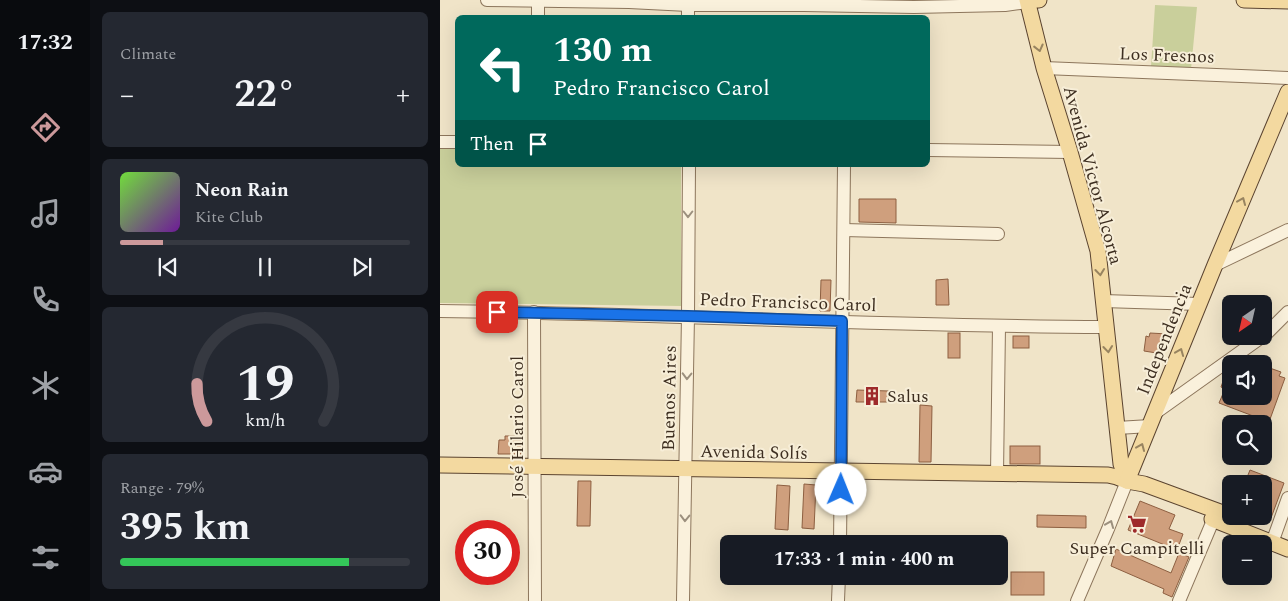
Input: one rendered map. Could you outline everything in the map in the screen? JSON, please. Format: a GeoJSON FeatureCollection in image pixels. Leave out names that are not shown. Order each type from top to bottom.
{"type":"FeatureCollection","features":[{"type":"Feature","properties":{"kind":"main road"},"geometry":{"type":"LineString","coordinates":[[1027,0],[1039,0]]}},
{"type":"Feature","properties":{"kind":"main road","name":"Avenida Victor Alcorta"},"geometry":{"type":"LineString","coordinates":[[1027,0],[1044,68],[1098,251],[1121,464],[1127,481]]}},
{"type":"Feature","properties":{"kind":"main road"},"geometry":{"type":"LineString","coordinates":[[1244,0],[1288,1]]}},
{"type":"Feature","properties":{"kind":"main road","name":"Independencia"},"geometry":{"type":"LineString","coordinates":[[1127,481],[1288,92]]}},
{"type":"Feature","properties":{"kind":"main road","name":"Avenida Solís"},"geometry":{"type":"LineString","coordinates":[[440,465],[1108,475],[1144,484],[1222,515]]}},
{"type":"Feature","properties":{"kind":"main road","name":"Avenida Solís"},"geometry":{"type":"LineString","coordinates":[[1246,525],[1279,538],[1288,549]]}},
{"type":"Feature","properties":{"kind":"street"},"geometry":{"type":"LineString","coordinates":[[487,0],[538,2],[629,1],[688,11],[804,2],[844,12],[914,12],[1005,6],[1027,0]]}},
{"type":"Feature","properties":{"kind":"street"},"geometry":{"type":"LineString","coordinates":[[538,2],[538,15]]}},
{"type":"Feature","properties":{"kind":"street","name":"Los Fresnos"},"geometry":{"type":"LineString","coordinates":[[1044,68],[1288,78]]}},
{"type":"Feature","properties":{"kind":"street"},"geometry":{"type":"LineString","coordinates":[[440,142],[455,142]]}},
{"type":"Feature","properties":{"kind":"street"},"geometry":{"type":"LineString","coordinates":[[930,150],[1070,152]]}},
{"type":"Feature","properties":{"kind":"street","name":"Buenos Aires"},"geometry":{"type":"LineString","coordinates":[[683,601],[688,316],[688,167]]}},
{"type":"Feature","properties":{"kind":"street"},"geometry":{"type":"LineString","coordinates":[[840,535],[844,167]]}},
{"type":"Feature","properties":{"kind":"street"},"geometry":{"type":"LineString","coordinates":[[844,230],[998,234]]}},
{"type":"Feature","properties":{"kind":"street"},"geometry":{"type":"LineString","coordinates":[[1215,265],[1288,230]]}},
{"type":"Feature","properties":{"kind":"street"},"geometry":{"type":"LineString","coordinates":[[1103,301],[1199,304]]}},
{"type":"Feature","properties":{"kind":"street","name":"Pedro Francisco Carol"},"geometry":{"type":"LineString","coordinates":[[440,311],[688,316],[998,326],[1106,326]]}},
{"type":"Feature","properties":{"kind":"street","name":"José Hilario Carol"},"geometry":{"type":"LineString","coordinates":[[534,312],[535,601]]}},
{"type":"Feature","properties":{"kind":"street"},"geometry":{"type":"LineString","coordinates":[[1272,327],[1288,312]]}},
{"type":"Feature","properties":{"kind":"street"},"geometry":{"type":"LineString","coordinates":[[997,474],[998,326]]}},
{"type":"Feature","properties":{"kind":"street"},"geometry":{"type":"LineString","coordinates":[[1117,428],[1152,419],[1188,389],[1250,345]]}},
{"type":"Feature","properties":{"kind":"street"},"geometry":{"type":"LineString","coordinates":[[1171,373],[1173,380],[1178,386],[1188,389]]}},
{"type":"Feature","properties":{"kind":"street","name":"Independencia"},"geometry":{"type":"LineString","coordinates":[[1077,601],[1127,481]]}},
{"type":"Feature","properties":{"kind":"street"},"geometry":{"type":"LineString","coordinates":[[1279,538],[1288,498]]}},
{"type":"Feature","properties":{"kind":"street"},"geometry":{"type":"LineString","coordinates":[[1179,601],[1222,520]]}},
{"type":"Feature","properties":{"kind":"street"},"geometry":{"type":"LineString","coordinates":[[838,601],[839,585]]}},
{"type":"Feature","properties":{"kind":"green space"},"geometry":{"type":"Polygon","coordinates":[[[1155,5],[1197,7],[1191,69],[1151,67],[1155,5]]]}},
{"type":"Feature","properties":{"kind":"green space"},"geometry":{"type":"Polygon","coordinates":[[[440,148],[455,148],[455,167],[681,167],[681,306],[440,303],[440,148]]]}},
{"type":"Feature","properties":{"kind":"building"},"geometry":{"type":"Polygon","coordinates":[[[859,199],[896,199],[896,223],[859,222],[859,199]]]}},
{"type":"Feature","properties":{"kind":"building"},"geometry":{"type":"Polygon","coordinates":[[[948,279],[949,305],[936,305],[936,280],[948,279]]]}},
{"type":"Feature","properties":{"kind":"building"},"geometry":{"type":"Polygon","coordinates":[[[821,280],[831,280],[830,311],[820,311],[821,280]]]}},
{"type":"Feature","properties":{"kind":"building"},"geometry":{"type":"Polygon","coordinates":[[[948,333],[960,333],[960,358],[948,358],[948,333]]]}},
{"type":"Feature","properties":{"kind":"building"},"geometry":{"type":"Polygon","coordinates":[[[1150,333],[1168,334],[1167,343],[1164,343],[1163,354],[1144,351],[1146,336],[1149,337],[1150,333]]]}},
{"type":"Feature","properties":{"kind":"building"},"geometry":{"type":"Polygon","coordinates":[[[1013,336],[1029,336],[1029,348],[1013,348],[1013,336]]]}},
{"type":"Feature","properties":{"kind":"building"},"geometry":{"type":"Polygon","coordinates":[[[1272,369],[1281,372],[1279,376],[1285,378],[1272,415],[1251,415],[1224,405],[1272,405],[1272,369]]]}},
{"type":"Feature","properties":{"kind":"building","name":"Salus"},"geometry":{"type":"Polygon","coordinates":[[[857,390],[889,391],[888,402],[856,402],[857,390]]]}},
{"type":"Feature","properties":{"kind":"building"},"geometry":{"type":"Polygon","coordinates":[[[920,405],[932,406],[931,462],[919,462],[920,405]]]}},
{"type":"Feature","properties":{"kind":"building"},"geometry":{"type":"Polygon","coordinates":[[[505,436],[522,436],[521,454],[498,454],[499,440],[505,440],[505,436]]]}},
{"type":"Feature","properties":{"kind":"building"},"geometry":{"type":"Polygon","coordinates":[[[1010,446],[1040,446],[1040,464],[1010,464],[1010,446]]]}},
{"type":"Feature","properties":{"kind":"building"},"geometry":{"type":"Polygon","coordinates":[[[1250,470],[1263,475],[1248,475],[1250,470]]]}},
{"type":"Feature","properties":{"kind":"building"},"geometry":{"type":"Polygon","coordinates":[[[1272,478],[1284,483],[1272,515],[1272,478]]]}},
{"type":"Feature","properties":{"kind":"building"},"geometry":{"type":"Polygon","coordinates":[[[578,481],[591,481],[590,526],[577,526],[578,481]]]}},
{"type":"Feature","properties":{"kind":"building"},"geometry":{"type":"Polygon","coordinates":[[[804,484],[816,485],[814,529],[802,528],[804,484]]]}},
{"type":"Feature","properties":{"kind":"building"},"geometry":{"type":"Polygon","coordinates":[[[777,485],[790,486],[788,530],[775,529],[777,485]]]}},
{"type":"Feature","properties":{"kind":"building"},"geometry":{"type":"Polygon","coordinates":[[[1140,501],[1175,515],[1169,529],[1183,534],[1177,550],[1128,530],[1140,501]]]}},
{"type":"Feature","properties":{"kind":"building"},"geometry":{"type":"Polygon","coordinates":[[[1037,515],[1086,516],[1086,528],[1037,527],[1037,515]]]}},
{"type":"Feature","properties":{"kind":"building"},"geometry":{"type":"Polygon","coordinates":[[[1116,549],[1171,573],[1179,553],[1189,557],[1172,597],[1163,593],[1164,589],[1111,566],[1116,549]]]}},
{"type":"Feature","properties":{"kind":"building"},"geometry":{"type":"Polygon","coordinates":[[[1011,572],[1044,572],[1044,595],[1011,595],[1011,572]]]}},
{"type":"Feature","properties":{"kind":"place","name":"Salus"},"geometry":{"type":"Point","coordinates":[872,396]}},
{"type":"Feature","properties":{"kind":"place","name":"Super Campitelli"},"geometry":{"type":"Point","coordinates":[1137,524]}},
{"type":"Feature","properties":{"kind":"route"},"geometry":{"type":"LineString","coordinates":[[497,312],[842,321],[841,490]]}}]}
